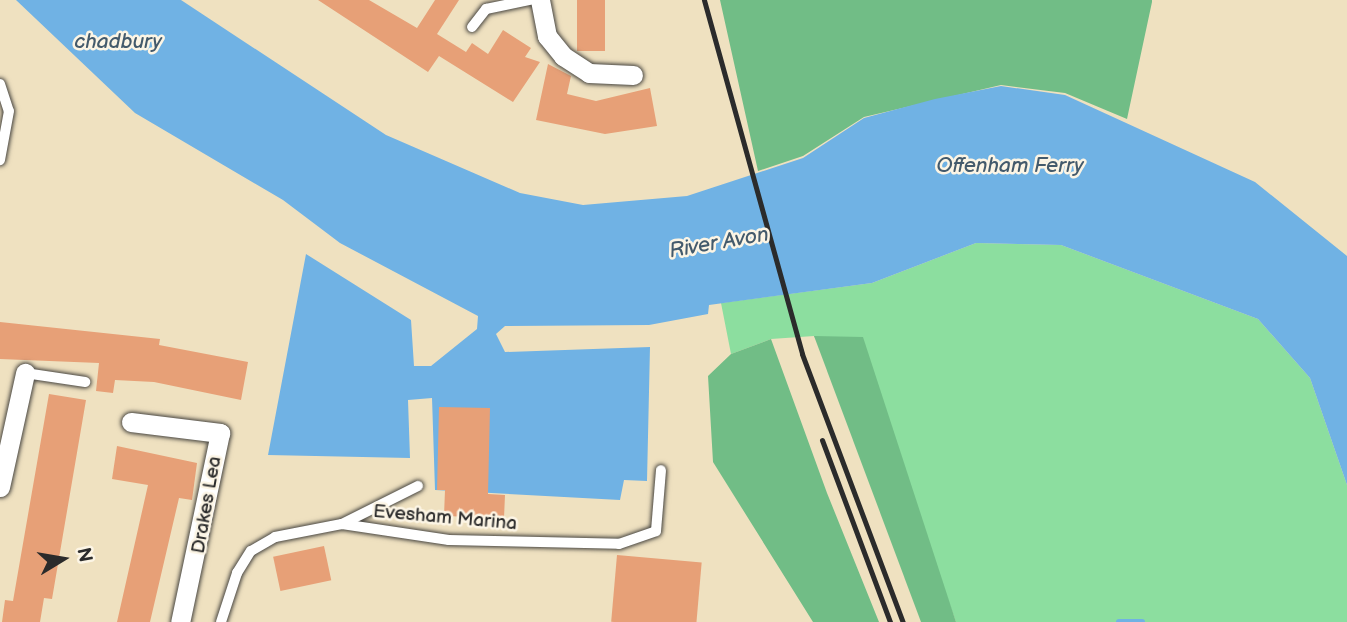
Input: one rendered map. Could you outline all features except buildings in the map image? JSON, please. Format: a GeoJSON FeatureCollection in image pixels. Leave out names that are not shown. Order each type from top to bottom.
{"type":"FeatureCollection","features":[{"type":"Feature","properties":{"kind":"street"},"geometry":{"type":"LineString","coordinates":[[540,0],[547,36],[563,56],[589,73],[634,75]]}},
{"type":"Feature","properties":{"kind":"street"},"geometry":{"type":"LineString","coordinates":[[0,487],[5,437],[24,373]]}},
{"type":"Feature","properties":{"kind":"street","name":"Drakes Lea"},"geometry":{"type":"LineString","coordinates":[[131,422],[220,433],[180,622]]}},
{"type":"Feature","properties":{"kind":"lane"},"geometry":{"type":"LineString","coordinates":[[471,27],[486,9],[530,0]]}},
{"type":"Feature","properties":{"kind":"lane"},"geometry":{"type":"LineString","coordinates":[[0,84],[9,111],[0,160]]}},
{"type":"Feature","properties":{"kind":"lane"},"geometry":{"type":"LineString","coordinates":[[24,373],[85,382]]}},
{"type":"Feature","properties":{"kind":"lane","name":"Evesham Marina"},"geometry":{"type":"LineString","coordinates":[[221,622],[251,551],[301,528],[342,524],[449,540],[619,544],[656,530],[661,470]]}},
{"type":"Feature","properties":{"kind":"lane"},"geometry":{"type":"LineString","coordinates":[[342,524],[418,486]]}},
{"type":"Feature","properties":{"kind":"green space"},"geometry":{"type":"Polygon","coordinates":[[[720,0],[1152,2],[1127,119],[1065,93],[1001,85],[864,117],[803,156],[758,171],[720,0]]]}},
{"type":"Feature","properties":{"kind":"green space"},"geometry":{"type":"Polygon","coordinates":[[[976,243],[1061,245],[1258,319],[1310,378],[1347,485],[1347,622],[956,622],[922,528],[814,336],[771,339],[731,354],[721,303],[872,283],[976,243]]]}},
{"type":"Feature","properties":{"kind":"green space"},"geometry":{"type":"Polygon","coordinates":[[[814,336],[863,337],[956,622],[921,622],[814,336]]]}},
{"type":"Feature","properties":{"kind":"green space"},"geometry":{"type":"Polygon","coordinates":[[[771,339],[827,493],[879,622],[813,622],[713,462],[708,376],[731,354],[771,339]]]}},
{"type":"Feature","properties":{"kind":"water","name":"Offenham Ferry"},"geometry":{"type":"Polygon","coordinates":[[[16,0],[181,0],[386,135],[520,193],[583,205],[687,196],[803,158],[864,118],[935,99],[1001,86],[1065,95],[1255,182],[1347,256],[1347,485],[1310,378],[1258,319],[1061,245],[976,243],[872,283],[709,305],[708,314],[649,325],[505,326],[496,334],[505,352],[650,347],[647,481],[624,480],[620,500],[435,490],[432,398],[408,400],[410,458],[268,455],[306,254],[411,320],[414,366],[431,366],[477,329],[478,316],[340,243],[283,200],[135,113],[16,0]]]}},
{"type":"Feature","properties":{"kind":"waterway"},"geometry":{"type":"LineString","coordinates":[[1119,622],[1142,622]]}},
{"type":"Feature","properties":{"kind":"railway"},"geometry":{"type":"LineString","coordinates":[[704,0],[802,354],[903,622]]}},
{"type":"Feature","properties":{"kind":"railway"},"geometry":{"type":"LineString","coordinates":[[822,440],[890,622]]}},
{"type":"Feature","properties":{"kind":"water label","name":"chadbury"},"geometry":{"type":"Point","coordinates":[118,42]}},
{"type":"Feature","properties":{"kind":"water label","name":"River Avon"},"geometry":{"type":"Point","coordinates":[719,243]}}]}
